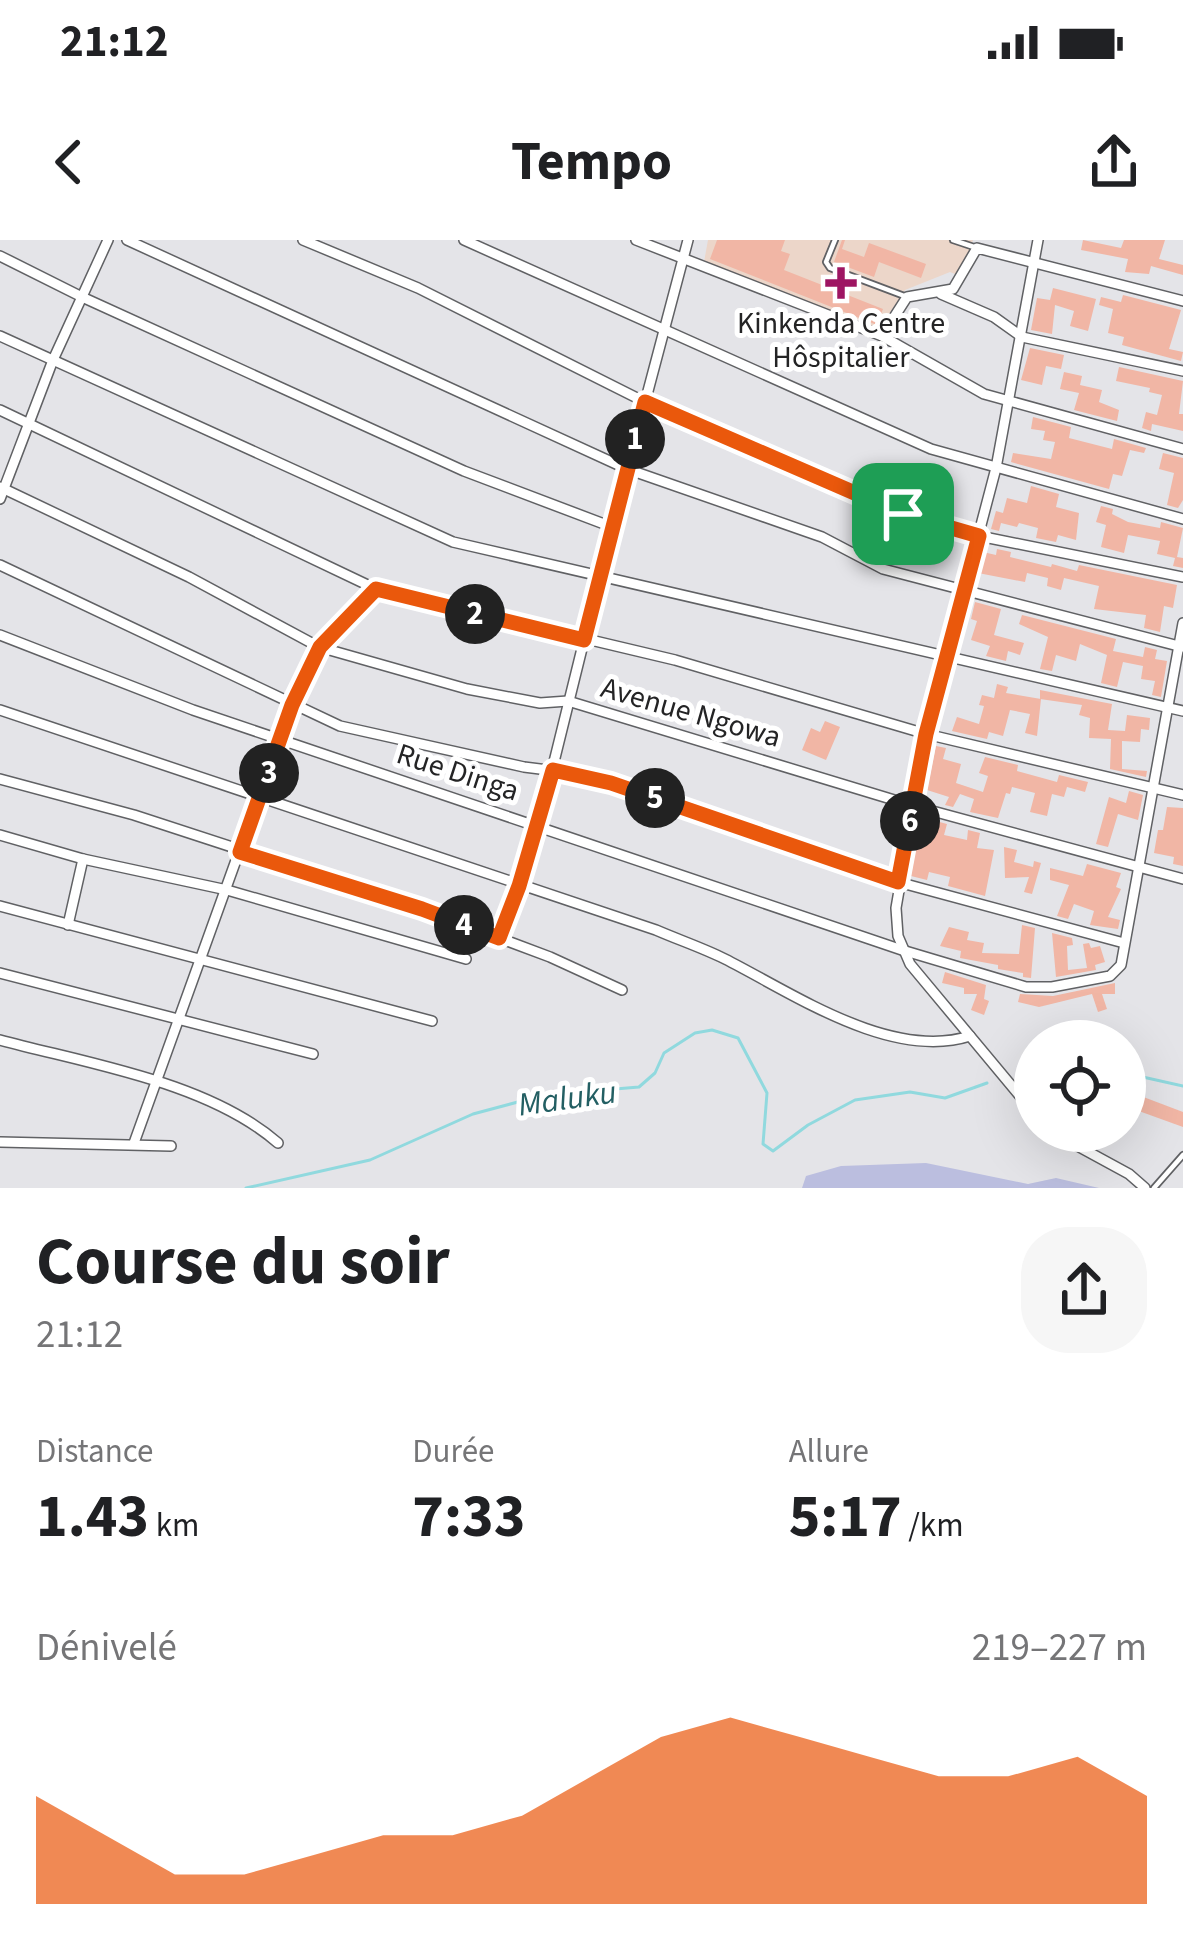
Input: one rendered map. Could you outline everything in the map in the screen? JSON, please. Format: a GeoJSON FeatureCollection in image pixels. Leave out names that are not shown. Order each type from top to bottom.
{"type":"FeatureCollection","features":[{"type":"Feature","properties":{"kind":"street"},"geometry":{"type":"LineString","coordinates":[[1,492],[53,360],[108,240]]}},
{"type":"Feature","properties":{"kind":"street"},"geometry":{"type":"LineString","coordinates":[[128,240],[627,469],[821,536],[883,569],[1180,646]]}},
{"type":"Feature","properties":{"kind":"street"},"geometry":{"type":"LineString","coordinates":[[303,240],[418,288],[645,402],[903,514],[979,536],[1183,577]]}},
{"type":"Feature","properties":{"kind":"street"},"geometry":{"type":"LineString","coordinates":[[464,240],[931,449],[1183,519]]}},
{"type":"Feature","properties":{"kind":"street"},"geometry":{"type":"LineString","coordinates":[[636,240],[882,336],[984,394],[1183,449]]}},
{"type":"Feature","properties":{"kind":"street"},"geometry":{"type":"LineString","coordinates":[[499,938],[553,770],[688,240]]}},
{"type":"Feature","properties":{"kind":"street"},"geometry":{"type":"LineString","coordinates":[[1014,1090],[923,982],[902,950],[896,920],[898,882],[926,734],[996,468],[1038,240]]}},
{"type":"Feature","properties":{"kind":"street"},"geometry":{"type":"LineString","coordinates":[[882,336],[907,297],[941,294],[961,281],[977,248],[1183,301]]}},
{"type":"Feature","properties":{"kind":"street"},"geometry":{"type":"LineString","coordinates":[[0,256],[464,471],[612,526]]}},
{"type":"Feature","properties":{"kind":"street"},"geometry":{"type":"LineString","coordinates":[[941,294],[994,317],[1022,337],[1183,371]]}},
{"type":"Feature","properties":{"kind":"street"},"geometry":{"type":"LineString","coordinates":[[0,336],[453,542],[1183,711]]}},
{"type":"Feature","properties":{"kind":"street"},"geometry":{"type":"LineString","coordinates":[[0,410],[376,589],[675,660],[926,734],[1183,795]]}},
{"type":"Feature","properties":{"kind":"street","name":"Avenue Ngowa"},"geometry":{"type":"LineString","coordinates":[[1,492],[189,577],[320,647],[390,670],[540,703],[568,700],[914,806],[1183,879]]}},
{"type":"Feature","properties":{"kind":"street"},"geometry":{"type":"LineString","coordinates":[[0,565],[353,730],[611,783],[898,882],[1124,943],[1183,623]]}},
{"type":"Feature","properties":{"kind":"street"},"geometry":{"type":"LineString","coordinates":[[134,1143],[292,705],[320,647],[376,589]]}},
{"type":"Feature","properties":{"kind":"street","name":"Rue Dinga"},"geometry":{"type":"LineString","coordinates":[[0,635],[193,710],[1027,988],[1110,976],[1121,965],[1124,943]]}},
{"type":"Feature","properties":{"kind":"street"},"geometry":{"type":"LineString","coordinates":[[0,710],[598,910],[697,947],[865,1028],[922,1043],[970,1036]]}},
{"type":"Feature","properties":{"kind":"street"},"geometry":{"type":"LineString","coordinates":[[0,779],[134,815],[422,909],[622,991]]}},
{"type":"Feature","properties":{"kind":"street"},"geometry":{"type":"LineString","coordinates":[[0,835],[82,859],[227,890],[466,959]]}},
{"type":"Feature","properties":{"kind":"street"},"geometry":{"type":"LineString","coordinates":[[68,925],[82,859]]}},
{"type":"Feature","properties":{"kind":"street"},"geometry":{"type":"LineString","coordinates":[[0,906],[432,1021]]}},
{"type":"Feature","properties":{"kind":"street"},"geometry":{"type":"LineString","coordinates":[[0,973],[313,1054]]}},
{"type":"Feature","properties":{"kind":"street"},"geometry":{"type":"LineString","coordinates":[[0,1040],[156,1083],[237,1112],[278,1143]]}},
{"type":"Feature","properties":{"kind":"street"},"geometry":{"type":"LineString","coordinates":[[0,1142],[171,1146]]}},
{"type":"Feature","properties":{"kind":"street"},"geometry":{"type":"LineString","coordinates":[[1089,1152],[1145,1188]]}},
{"type":"Feature","properties":{"kind":"lane"},"geometry":{"type":"LineString","coordinates":[[835,240],[826,262],[830,268],[907,297]]}},
{"type":"Feature","properties":{"kind":"lane"},"geometry":{"type":"LineString","coordinates":[[953,240],[977,248]]}},
{"type":"Feature","properties":{"kind":"lane"},"geometry":{"type":"LineString","coordinates":[[1154,1188],[1183,1155]]}},
{"type":"Feature","properties":{"kind":"shaded area","name":"Kinkenda Centre Hôspitalier"},"geometry":{"type":"Polygon","coordinates":[[[708,240],[973,240],[960,276],[950,272],[905,290],[879,329],[704,262],[708,240]]]}},
{"type":"Feature","properties":{"kind":"shaded area"},"geometry":{"type":"Polygon","coordinates":[[[926,1163],[1028,1184],[1056,1178],[1099,1188],[802,1188],[806,1176],[841,1166],[926,1163]]]}},
{"type":"Feature","properties":{"kind":"building"},"geometry":{"type":"Polygon","coordinates":[[[717,240],[785,240],[781,251],[790,254],[784,270],[883,309],[877,325],[710,259],[717,240]]]}},
{"type":"Feature","properties":{"kind":"building"},"geometry":{"type":"Polygon","coordinates":[[[842,240],[842,249],[864,257],[869,243],[926,264],[921,278],[879,262],[874,277],[834,262],[842,240]]]}},
{"type":"Feature","properties":{"kind":"building"},"geometry":{"type":"Polygon","coordinates":[[[1083,240],[1121,248],[1124,240],[1165,240],[1159,259],[1183,265],[1183,275],[1151,266],[1149,274],[1125,272],[1128,259],[1081,250],[1083,240]]]}},
{"type":"Feature","properties":{"kind":"building"},"geometry":{"type":"Polygon","coordinates":[[[1053,288],[1096,299],[1088,331],[1070,326],[1074,311],[1055,305],[1052,334],[1031,330],[1037,298],[1050,300],[1053,288]]]}},
{"type":"Feature","properties":{"kind":"building"},"geometry":{"type":"Polygon","coordinates":[[[1123,295],[1181,310],[1169,349],[1183,352],[1181,361],[1122,345],[1124,337],[1108,333],[1113,309],[1099,305],[1101,297],[1121,302],[1123,295]]]}},
{"type":"Feature","properties":{"kind":"building"},"geometry":{"type":"Polygon","coordinates":[[[1030,348],[1064,355],[1061,369],[1046,366],[1042,385],[1021,380],[1030,348]]]}},
{"type":"Feature","properties":{"kind":"building"},"geometry":{"type":"Polygon","coordinates":[[[1119,367],[1183,381],[1179,414],[1183,414],[1183,431],[1152,424],[1151,431],[1142,428],[1146,412],[1157,415],[1162,395],[1116,381],[1119,367]]]}},
{"type":"Feature","properties":{"kind":"building"},"geometry":{"type":"Polygon","coordinates":[[[1064,372],[1082,376],[1080,385],[1102,390],[1099,402],[1119,410],[1117,421],[1074,410],[1079,393],[1060,389],[1064,372]]]}},
{"type":"Feature","properties":{"kind":"building"},"geometry":{"type":"Polygon","coordinates":[[[1033,417],[1071,427],[1069,438],[1112,449],[1114,439],[1146,448],[1144,453],[1130,450],[1122,476],[1113,474],[1109,489],[1011,462],[1013,453],[1051,459],[1055,442],[1043,440],[1045,431],[1031,429],[1033,417]]]}},
{"type":"Feature","properties":{"kind":"building"},"geometry":{"type":"Polygon","coordinates":[[[1163,453],[1183,458],[1183,500],[1178,508],[1167,505],[1174,473],[1159,469],[1163,453]]]}},
{"type":"Feature","properties":{"kind":"building"},"geometry":{"type":"Polygon","coordinates":[[[1031,486],[1059,494],[1056,507],[1079,513],[1076,540],[1058,535],[1056,542],[1036,538],[1038,528],[1019,523],[1017,527],[1001,523],[999,531],[991,529],[996,511],[1003,513],[1007,498],[1027,503],[1031,486]]]}},
{"type":"Feature","properties":{"kind":"building"},"geometry":{"type":"Polygon","coordinates":[[[1101,506],[1128,522],[1183,528],[1177,557],[1183,558],[1183,568],[1173,566],[1175,558],[1157,554],[1160,541],[1128,535],[1124,553],[1101,547],[1106,525],[1096,522],[1101,506]]]}},
{"type":"Feature","properties":{"kind":"building"},"geometry":{"type":"Polygon","coordinates":[[[997,549],[1051,567],[1077,571],[1079,565],[1177,585],[1173,608],[1164,606],[1160,632],[1144,628],[1146,615],[1094,609],[1099,586],[1064,578],[1061,590],[1047,586],[1048,578],[1027,573],[1025,582],[978,573],[983,552],[996,555],[997,549]]]}},
{"type":"Feature","properties":{"kind":"building"},"geometry":{"type":"Polygon","coordinates":[[[975,602],[1001,609],[994,635],[1024,643],[1020,655],[1008,651],[1006,661],[986,656],[990,646],[971,640],[977,621],[971,619],[975,602]]]}},
{"type":"Feature","properties":{"kind":"building"},"geometry":{"type":"Polygon","coordinates":[[[1022,615],[1116,639],[1113,651],[1143,657],[1145,647],[1157,650],[1155,659],[1167,661],[1161,697],[1152,695],[1155,681],[1141,679],[1143,666],[1123,662],[1117,687],[1101,683],[1107,655],[1080,644],[1076,661],[1056,655],[1052,671],[1040,669],[1048,637],[1019,624],[1022,615]]]}},
{"type":"Feature","properties":{"kind":"building"},"geometry":{"type":"Polygon","coordinates":[[[997,684],[1008,687],[1006,693],[1041,699],[1037,736],[1025,733],[1030,714],[1010,710],[1003,736],[989,732],[987,739],[952,731],[957,717],[979,724],[982,695],[994,698],[997,684]]]}},
{"type":"Feature","properties":{"kind":"building"},"geometry":{"type":"Polygon","coordinates":[[[1040,690],[1112,704],[1108,730],[1125,731],[1127,715],[1150,718],[1149,730],[1141,729],[1140,742],[1122,741],[1122,769],[1147,771],[1146,777],[1110,769],[1111,739],[1089,738],[1090,718],[1079,715],[1082,705],[1040,699],[1040,690]]]}},
{"type":"Feature","properties":{"kind":"building"},"geometry":{"type":"Polygon","coordinates":[[[825,721],[840,727],[826,760],[802,750],[811,728],[820,732],[825,721]]]}},
{"type":"Feature","properties":{"kind":"building"},"geometry":{"type":"Polygon","coordinates":[[[936,746],[946,748],[943,759],[961,764],[956,783],[983,792],[988,776],[979,773],[985,757],[1057,782],[1059,775],[1088,782],[1085,792],[1067,787],[1064,797],[1052,794],[1047,816],[1030,812],[1035,793],[1012,787],[998,818],[970,812],[974,799],[960,794],[953,807],[945,805],[949,797],[927,790],[936,746]]]}},
{"type":"Feature","properties":{"kind":"building"},"geometry":{"type":"Polygon","coordinates":[[[1129,791],[1143,795],[1138,820],[1118,814],[1108,847],[1096,844],[1109,797],[1126,803],[1129,791]]]}},
{"type":"Feature","properties":{"kind":"building"},"geometry":{"type":"Polygon","coordinates":[[[1167,807],[1183,808],[1183,866],[1173,864],[1174,857],[1154,853],[1167,807]]]}},
{"type":"Feature","properties":{"kind":"building"},"geometry":{"type":"Polygon","coordinates":[[[921,817],[947,824],[944,835],[967,840],[968,830],[980,833],[977,848],[994,850],[985,896],[948,886],[950,877],[929,872],[927,880],[911,876],[921,817]]]}},
{"type":"Feature","properties":{"kind":"building"},"geometry":{"type":"Polygon","coordinates":[[[1004,847],[1017,850],[1014,862],[1033,867],[1034,861],[1041,863],[1032,894],[1024,892],[1029,877],[1005,878],[1004,847]]]}},
{"type":"Feature","properties":{"kind":"building"},"geometry":{"type":"Polygon","coordinates":[[[1087,864],[1121,873],[1116,887],[1121,889],[1108,917],[1120,920],[1118,929],[1090,925],[1094,911],[1074,904],[1068,919],[1057,916],[1069,885],[1050,880],[1050,868],[1083,876],[1087,864]]]}},
{"type":"Feature","properties":{"kind":"building"},"geometry":{"type":"Polygon","coordinates":[[[1022,925],[1035,928],[1031,978],[960,958],[961,951],[940,946],[949,927],[969,932],[967,940],[984,943],[982,953],[1019,954],[1022,925]]]}},
{"type":"Feature","properties":{"kind":"building"},"geometry":{"type":"Polygon","coordinates":[[[1052,933],[1072,938],[1073,945],[1067,946],[1068,970],[1087,968],[1083,944],[1100,946],[1105,962],[1095,965],[1096,970],[1056,977],[1052,933]]]}},
{"type":"Feature","properties":{"kind":"building"},"geometry":{"type":"Polygon","coordinates":[[[945,972],[986,985],[984,999],[989,1001],[984,1015],[971,1010],[977,994],[964,994],[964,988],[942,983],[945,972]]]}},
{"type":"Feature","properties":{"kind":"building"},"geometry":{"type":"Polygon","coordinates":[[[1115,983],[1115,994],[1102,994],[1107,1009],[1098,1012],[1092,994],[1039,1007],[1018,1002],[1020,994],[1053,996],[1115,983]]]}},
{"type":"Feature","properties":{"kind":"building"},"geometry":{"type":"Polygon","coordinates":[[[1146,1098],[1183,1112],[1183,1127],[1146,1114],[1146,1098]]]}},
{"type":"Feature","properties":{"kind":"waterway","name":"Maluku"},"geometry":{"type":"LineString","coordinates":[[246,1188],[370,1160],[473,1114],[544,1095],[639,1087],[655,1073],[664,1053],[695,1033],[712,1030],[738,1038],[767,1093],[763,1144],[773,1151],[855,1100],[910,1092],[945,1098],[987,1083]]}},
{"type":"Feature","properties":{"kind":"waterway"},"geometry":{"type":"LineString","coordinates":[[1146,1078],[1183,1086]]}},
{"type":"Feature","properties":{"kind":"place","name":"Kinkenda Centre Hôspitalier"},"geometry":{"type":"Point","coordinates":[841,283]}},
{"type":"Feature","properties":{"kind":"route"},"geometry":{"type":"LineString","coordinates":[[645,402],[903,514],[979,536],[926,734],[898,882],[611,783],[553,770],[499,938],[240,852],[292,705],[320,647],[376,589],[584,640],[645,402]]}}]}
